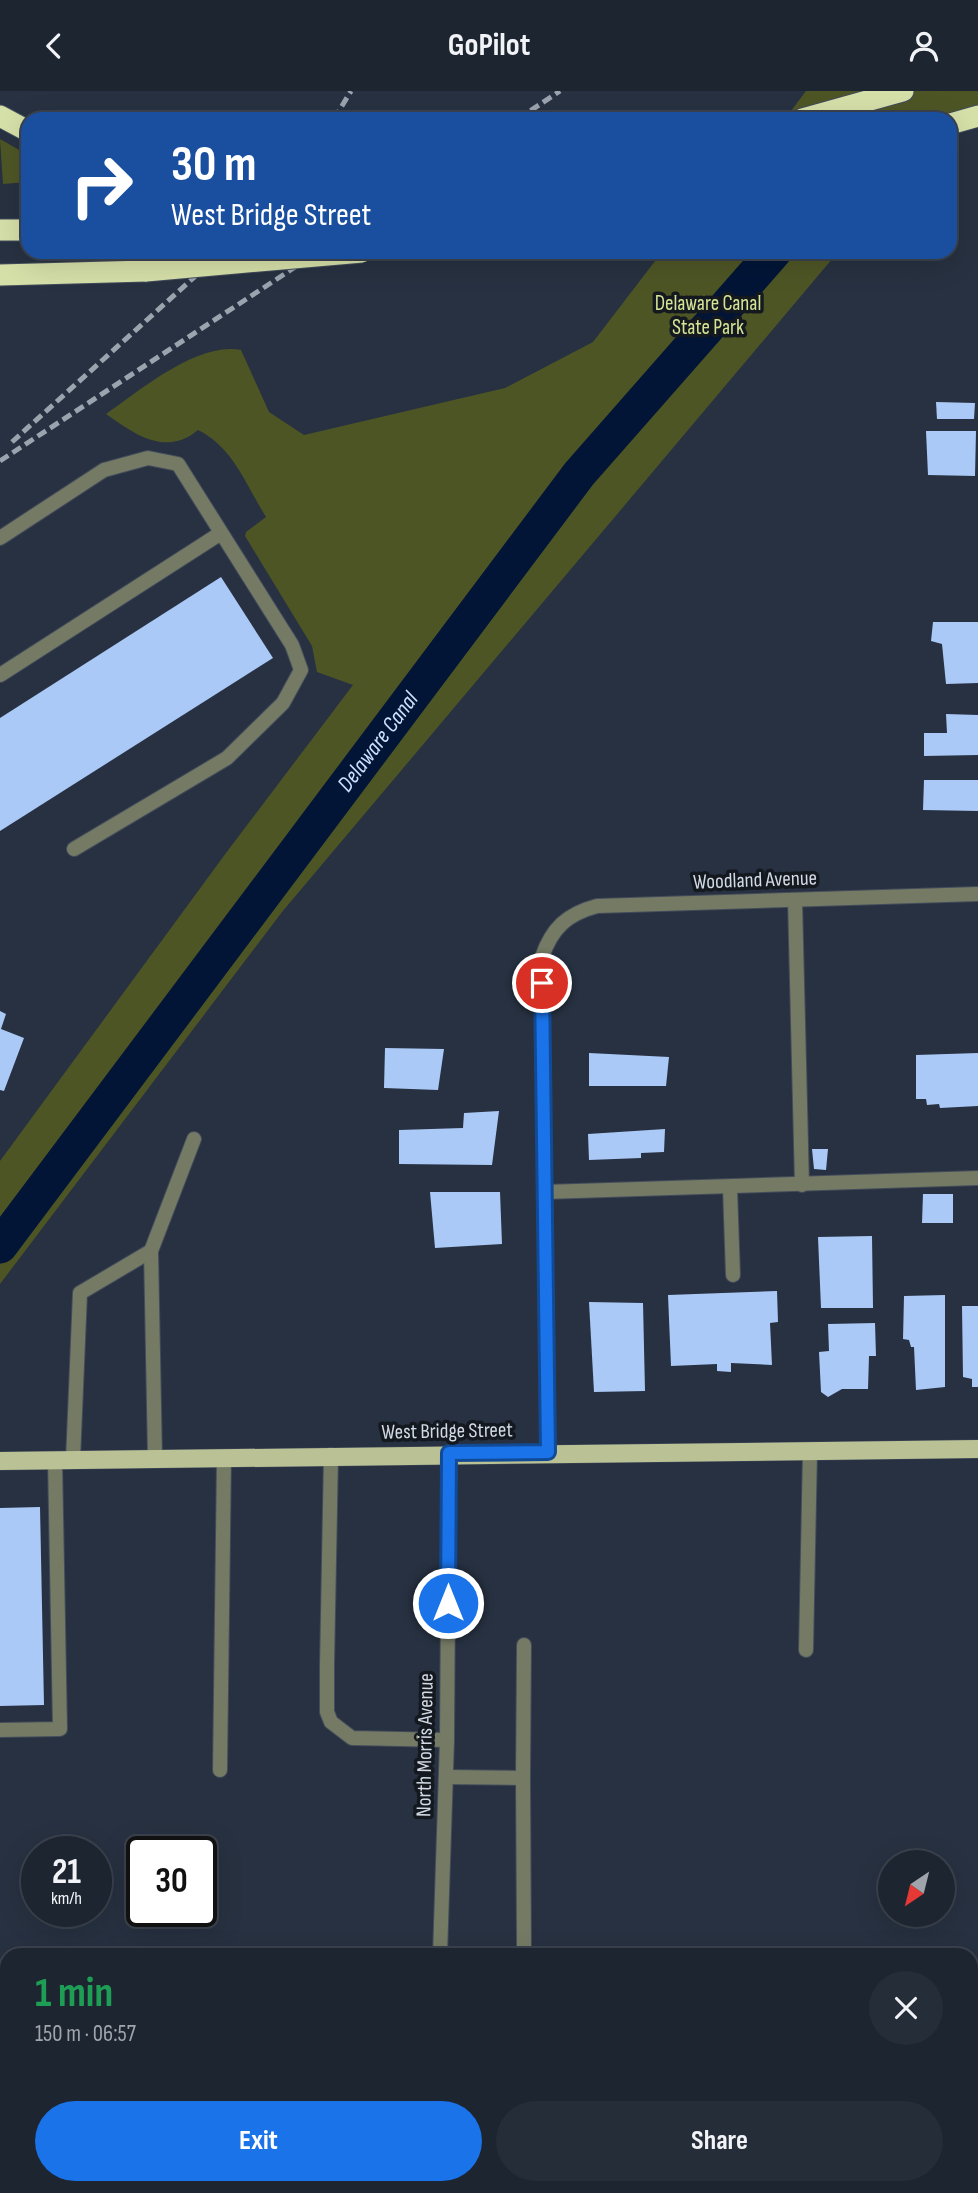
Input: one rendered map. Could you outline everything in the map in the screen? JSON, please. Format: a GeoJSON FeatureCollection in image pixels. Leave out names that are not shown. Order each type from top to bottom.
{"type":"FeatureCollection","features":[{"type":"Feature","properties":{"kind":"highway"},"geometry":{"type":"LineString","coordinates":[[827,112],[903,91]]}},
{"type":"Feature","properties":{"kind":"highway"},"geometry":{"type":"LineString","coordinates":[[0,116],[21,127]]}},
{"type":"Feature","properties":{"kind":"highway"},"geometry":{"type":"LineString","coordinates":[[957,122],[978,116]]}},
{"type":"Feature","properties":{"kind":"highway"},"geometry":{"type":"LineString","coordinates":[[0,230],[21,230]]}},
{"type":"Feature","properties":{"kind":"highway"},"geometry":{"type":"LineString","coordinates":[[0,275],[146,271],[282,259]]}},
{"type":"Feature","properties":{"kind":"highway"},"geometry":{"type":"LineString","coordinates":[[0,285],[67,275]]}},
{"type":"Feature","properties":{"kind":"main road","name":"West Bridge Street"},"geometry":{"type":"LineString","coordinates":[[0,1461],[449,1453],[978,1449]]}},
{"type":"Feature","properties":{"kind":"street"},"geometry":{"type":"LineString","coordinates":[[0,538],[104,470],[148,458],[177,464],[292,645],[301,670],[284,703],[227,758],[74,849]]}},
{"type":"Feature","properties":{"kind":"street"},"geometry":{"type":"LineString","coordinates":[[0,675],[221,533]]}},
{"type":"Feature","properties":{"kind":"street","name":"Woodland Avenue"},"geometry":{"type":"LineString","coordinates":[[545,1192],[542,957],[547,941],[558,925],[576,912],[597,907],[978,894]]}},
{"type":"Feature","properties":{"kind":"street"},"geometry":{"type":"LineString","coordinates":[[795,900],[803,1185]]}},
{"type":"Feature","properties":{"kind":"street"},"geometry":{"type":"LineString","coordinates":[[155,1458],[151,1251],[194,1139]]}},
{"type":"Feature","properties":{"kind":"street"},"geometry":{"type":"LineString","coordinates":[[548,1452],[545,1192],[978,1178]]}},
{"type":"Feature","properties":{"kind":"street"},"geometry":{"type":"LineString","coordinates":[[730,1188],[733,1275]]}},
{"type":"Feature","properties":{"kind":"street"},"geometry":{"type":"LineString","coordinates":[[0,1730],[60,1729],[64,1460],[80,1293],[151,1251]]}},
{"type":"Feature","properties":{"kind":"street"},"geometry":{"type":"LineString","coordinates":[[806,1650],[810,1450]]}},
{"type":"Feature","properties":{"kind":"street","name":"North Morris Avenue"},"geometry":{"type":"LineString","coordinates":[[440,1948],[447,1740],[449,1453]]}},
{"type":"Feature","properties":{"kind":"street"},"geometry":{"type":"LineString","coordinates":[[331,1455],[327,1666],[327,1712],[331,1722],[352,1738],[447,1740]]}},
{"type":"Feature","properties":{"kind":"street"},"geometry":{"type":"LineString","coordinates":[[220,1770],[224,1457]]}},
{"type":"Feature","properties":{"kind":"street"},"geometry":{"type":"LineString","coordinates":[[524,1645],[524,1947]]}},
{"type":"Feature","properties":{"kind":"street"},"geometry":{"type":"LineString","coordinates":[[446,1777],[523,1778]]}},
{"type":"Feature","properties":{"kind":"green space"},"geometry":{"type":"Polygon","coordinates":[[[806,91],[978,91],[978,110],[957,117],[957,112],[790,112],[806,91]]]}},
{"type":"Feature","properties":{"kind":"green space"},"geometry":{"type":"Polygon","coordinates":[[[0,139],[21,151],[21,183],[3,184],[0,139]]]}},
{"type":"Feature","properties":{"kind":"green space","name":"Delaware Canal State Park"},"geometry":{"type":"Polygon","coordinates":[[[657,259],[832,259],[282,912],[0,1284],[0,1161],[353,685],[317,672],[312,646],[245,536],[246,532],[266,517],[238,468],[221,446],[198,430],[174,442],[150,440],[106,414],[152,381],[188,360],[224,349],[241,350],[269,412],[304,435],[505,388],[593,342],[657,259]]]}},
{"type":"Feature","properties":{"kind":"building"},"geometry":{"type":"Polygon","coordinates":[[[936,402],[975,403],[974,419],[937,419],[936,402]]]}},
{"type":"Feature","properties":{"kind":"building"},"geometry":{"type":"Polygon","coordinates":[[[926,431],[976,431],[975,476],[928,475],[926,431]]]}},
{"type":"Feature","properties":{"kind":"building"},"geometry":{"type":"Polygon","coordinates":[[[221,577],[273,658],[0,831],[0,718],[221,577]]]}},
{"type":"Feature","properties":{"kind":"building"},"geometry":{"type":"Polygon","coordinates":[[[933,622],[978,622],[978,683],[946,684],[942,644],[931,641],[933,622]]]}},
{"type":"Feature","properties":{"kind":"building"},"geometry":{"type":"Polygon","coordinates":[[[946,714],[978,715],[978,755],[924,756],[924,733],[947,733],[946,714]]]}},
{"type":"Feature","properties":{"kind":"building"},"geometry":{"type":"Polygon","coordinates":[[[924,780],[978,780],[978,811],[923,810],[924,780]]]}},
{"type":"Feature","properties":{"kind":"building"},"geometry":{"type":"Polygon","coordinates":[[[0,1011],[6,1014],[1,1029],[24,1038],[4,1091],[0,1090],[0,1011]]]}},
{"type":"Feature","properties":{"kind":"building"},"geometry":{"type":"Polygon","coordinates":[[[385,1048],[444,1049],[438,1090],[384,1088],[385,1048]]]}},
{"type":"Feature","properties":{"kind":"building"},"geometry":{"type":"Polygon","coordinates":[[[589,1053],[669,1057],[666,1086],[589,1086],[589,1053]]]}},
{"type":"Feature","properties":{"kind":"building"},"geometry":{"type":"Polygon","coordinates":[[[978,1053],[978,1106],[940,1108],[939,1104],[927,1105],[926,1099],[916,1099],[916,1055],[978,1053]]]}},
{"type":"Feature","properties":{"kind":"building"},"geometry":{"type":"Polygon","coordinates":[[[499,1111],[492,1165],[399,1164],[399,1130],[463,1128],[464,1113],[499,1111]]]}},
{"type":"Feature","properties":{"kind":"building"},"geometry":{"type":"Polygon","coordinates":[[[665,1129],[664,1152],[641,1153],[641,1158],[589,1160],[588,1134],[665,1129]]]}},
{"type":"Feature","properties":{"kind":"building"},"geometry":{"type":"Polygon","coordinates":[[[812,1149],[828,1149],[826,1170],[814,1169],[812,1149]]]}},
{"type":"Feature","properties":{"kind":"building"},"geometry":{"type":"Polygon","coordinates":[[[430,1192],[500,1192],[502,1244],[435,1248],[430,1192]]]}},
{"type":"Feature","properties":{"kind":"building"},"geometry":{"type":"Polygon","coordinates":[[[923,1194],[953,1194],[953,1223],[922,1223],[923,1194]]]}},
{"type":"Feature","properties":{"kind":"building"},"geometry":{"type":"Polygon","coordinates":[[[872,1236],[873,1308],[821,1308],[818,1237],[872,1236]]]}},
{"type":"Feature","properties":{"kind":"building"},"geometry":{"type":"Polygon","coordinates":[[[777,1291],[778,1322],[770,1323],[772,1365],[731,1363],[731,1372],[717,1371],[717,1364],[671,1366],[668,1295],[777,1291]]]}},
{"type":"Feature","properties":{"kind":"building"},"geometry":{"type":"Polygon","coordinates":[[[945,1295],[945,1387],[916,1390],[914,1347],[911,1347],[909,1340],[903,1339],[904,1296],[945,1295]]]}},
{"type":"Feature","properties":{"kind":"building"},"geometry":{"type":"Polygon","coordinates":[[[589,1302],[643,1303],[645,1391],[594,1392],[589,1302]]]}},
{"type":"Feature","properties":{"kind":"building"},"geometry":{"type":"Polygon","coordinates":[[[962,1306],[978,1306],[978,1387],[972,1387],[972,1379],[963,1377],[962,1306]]]}},
{"type":"Feature","properties":{"kind":"building"},"geometry":{"type":"Polygon","coordinates":[[[875,1323],[876,1356],[869,1356],[868,1389],[842,1389],[828,1397],[821,1392],[819,1352],[829,1351],[828,1324],[875,1323]]]}},
{"type":"Feature","properties":{"kind":"building"},"geometry":{"type":"Polygon","coordinates":[[[40,1507],[44,1705],[0,1706],[0,1508],[40,1507]]]}},
{"type":"Feature","properties":{"kind":"waterway","name":"Delaware Canal"},"geometry":{"type":"LineString","coordinates":[[0,1246],[579,474],[768,259]]}},
{"type":"Feature","properties":{"kind":"railway"},"geometry":{"type":"LineString","coordinates":[[338,112],[351,91]]}},
{"type":"Feature","properties":{"kind":"railway"},"geometry":{"type":"LineString","coordinates":[[528,112],[560,91]]}},
{"type":"Feature","properties":{"kind":"railway"},"geometry":{"type":"LineString","coordinates":[[12,442],[214,259]]}},
{"type":"Feature","properties":{"kind":"railway"},"geometry":{"type":"LineString","coordinates":[[0,461],[307,259]]}},
{"type":"Feature","properties":{"kind":"route"},"geometry":{"type":"LineString","coordinates":[[448,1603],[449,1453],[548,1452],[542,983]]}}]}
